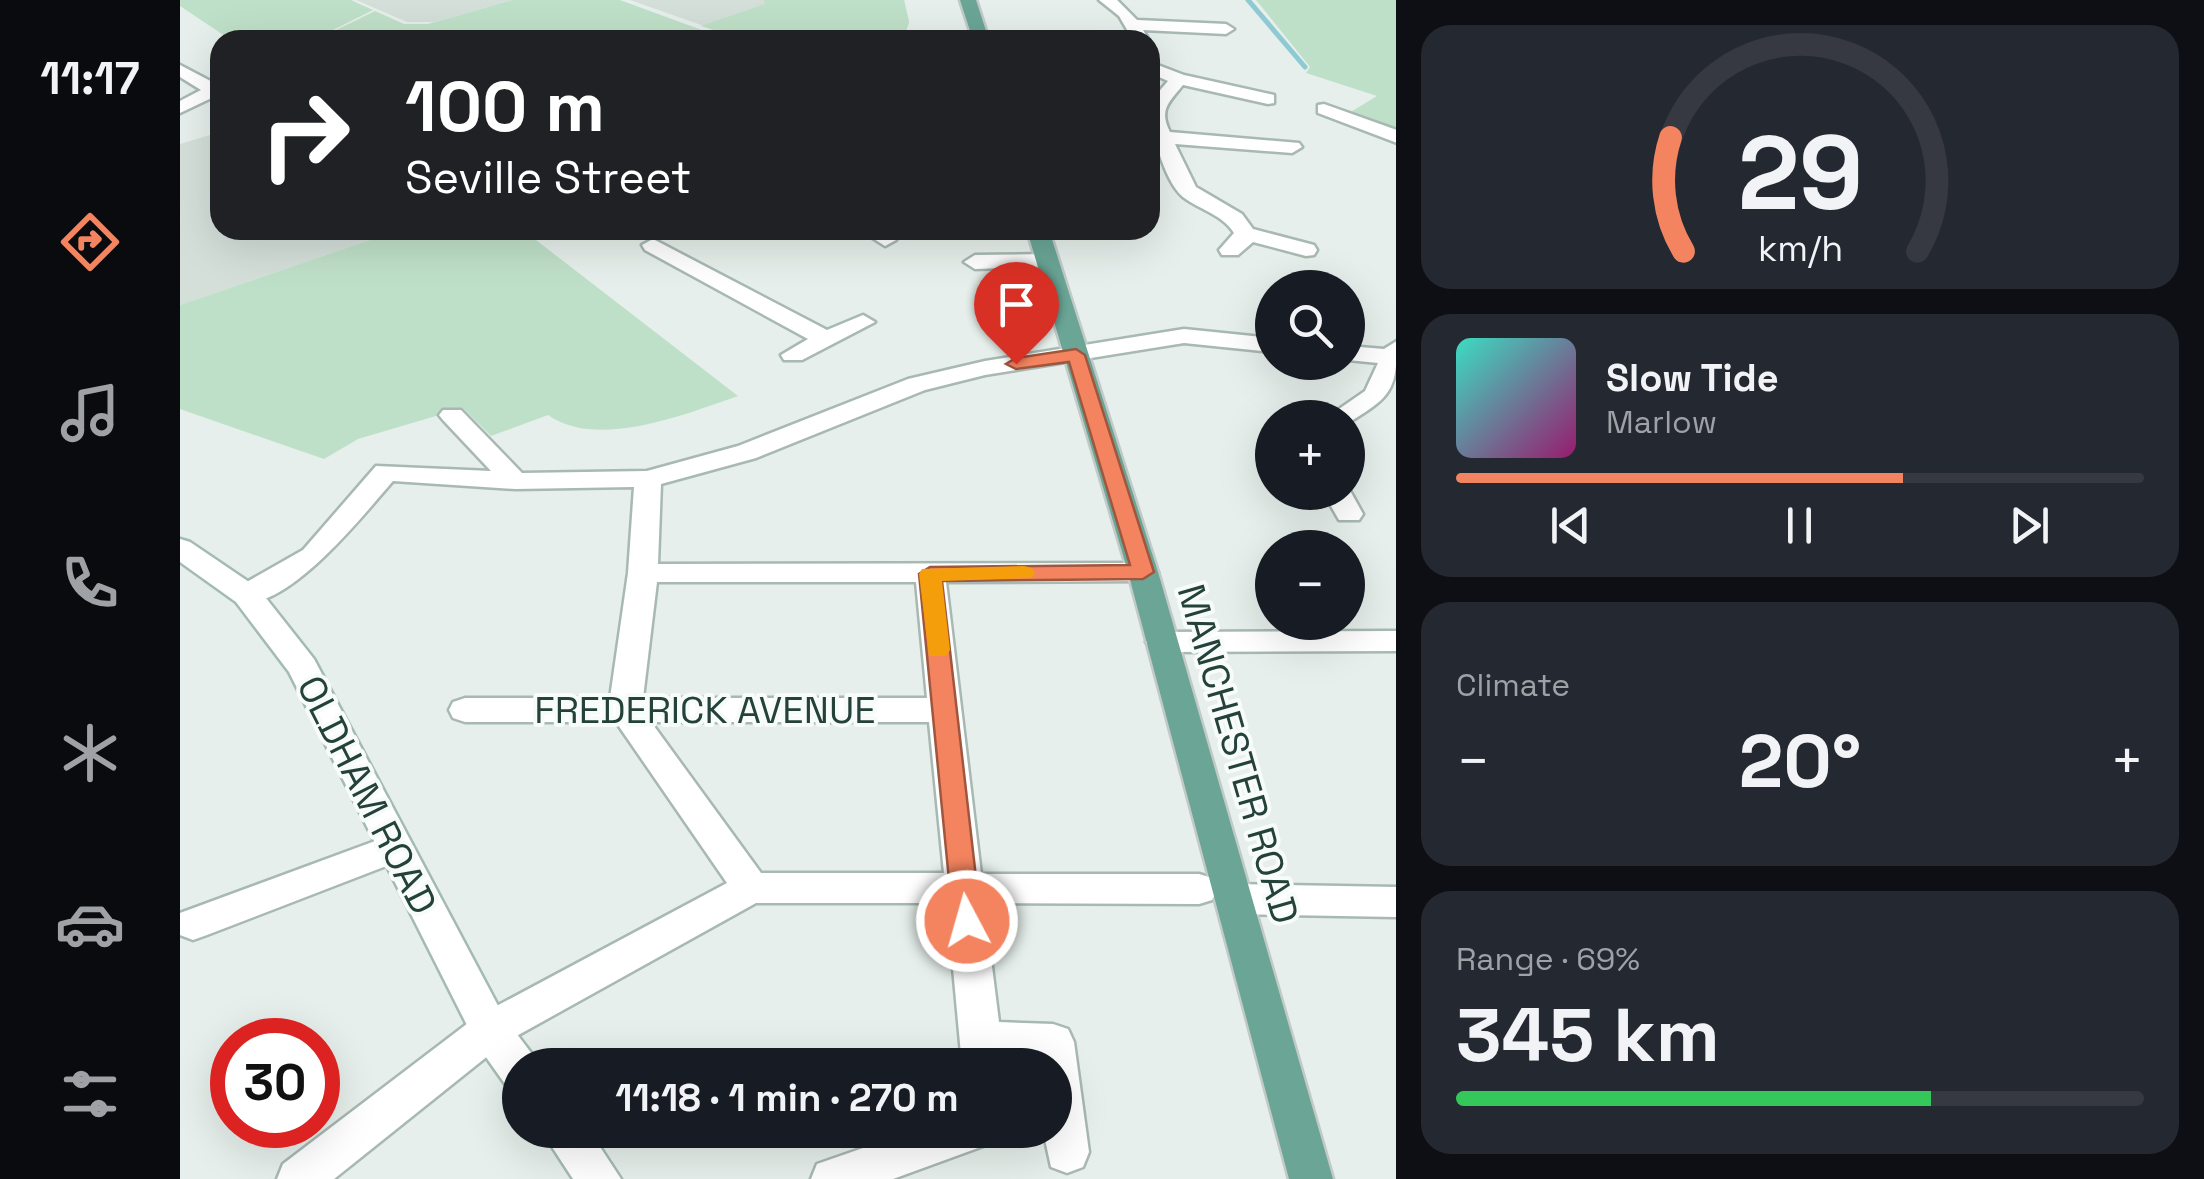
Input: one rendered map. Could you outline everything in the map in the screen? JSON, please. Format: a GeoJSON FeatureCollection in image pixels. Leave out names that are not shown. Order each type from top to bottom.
{"type":"FeatureCollection","features":[{"type":"Feature","properties":{"kind":"main road"},"geometry":{"type":"LineString","coordinates":[[968,0],[977,30]]}},
{"type":"Feature","properties":{"kind":"main road","name":"MANCHESTER ROAD"},"geometry":{"type":"LineString","coordinates":[[1041,240],[1162,642],[1217,894],[1310,1179]]}},
{"type":"Feature","properties":{"kind":"street"},"geometry":{"type":"LineString","coordinates":[[1107,0],[1135,30]]}},
{"type":"Feature","properties":{"kind":"street"},"geometry":{"type":"LineString","coordinates":[[1160,32],[1226,29]]}},
{"type":"Feature","properties":{"kind":"street"},"geometry":{"type":"LineString","coordinates":[[180,70],[210,86]]}},
{"type":"Feature","properties":{"kind":"street"},"geometry":{"type":"LineString","coordinates":[[1160,71],[1179,79],[1268,98]]}},
{"type":"Feature","properties":{"kind":"street"},"geometry":{"type":"LineString","coordinates":[[1160,100],[1179,79]]}},
{"type":"Feature","properties":{"kind":"street"},"geometry":{"type":"LineString","coordinates":[[180,108],[210,93]]}},
{"type":"Feature","properties":{"kind":"street"},"geometry":{"type":"LineString","coordinates":[[1324,110],[1396,136]]}},
{"type":"Feature","properties":{"kind":"street"},"geometry":{"type":"LineString","coordinates":[[1160,131],[1188,190],[1235,218],[1238,242],[1306,250]]}},
{"type":"Feature","properties":{"kind":"street"},"geometry":{"type":"LineString","coordinates":[[1163,138],[1218,138],[1292,148]]}},
{"type":"Feature","properties":{"kind":"street"},"geometry":{"type":"LineString","coordinates":[[654,243],[826,339]]}},
{"type":"Feature","properties":{"kind":"street"},"geometry":{"type":"LineString","coordinates":[[974,262],[1048,262]]}},
{"type":"Feature","properties":{"kind":"street"},"geometry":{"type":"LineString","coordinates":[[793,355],[863,322]]}},
{"type":"Feature","properties":{"kind":"street"},"geometry":{"type":"LineString","coordinates":[[247,595],[313,556],[386,472],[515,481],[648,479],[747,452],[917,384],[986,368],[1184,336],[1255,343]]}},
{"type":"Feature","properties":{"kind":"street"},"geometry":{"type":"LineString","coordinates":[[1365,353],[1395,354],[1376,395],[1365,402]]}},
{"type":"Feature","properties":{"kind":"street"},"geometry":{"type":"LineString","coordinates":[[452,415],[515,481]]}},
{"type":"Feature","properties":{"kind":"street"},"geometry":{"type":"LineString","coordinates":[[648,479],[643,572],[626,710],[751,888]]}},
{"type":"Feature","properties":{"kind":"street","name":"OLDHAM ROAD"},"geometry":{"type":"LineString","coordinates":[[180,548],[247,595],[316,687],[394,848],[503,1048]]}},
{"type":"Feature","properties":{"kind":"street"},"geometry":{"type":"LineString","coordinates":[[643,572],[1143,572]]}},
{"type":"Feature","properties":{"kind":"street"},"geometry":{"type":"LineString","coordinates":[[930,574],[983,1048]]}},
{"type":"Feature","properties":{"kind":"street"},"geometry":{"type":"LineString","coordinates":[[1162,642],[1396,641]]}},
{"type":"Feature","properties":{"kind":"street","name":"FREDERICK AVENUE"},"geometry":{"type":"LineString","coordinates":[[465,710],[946,710]]}},
{"type":"Feature","properties":{"kind":"street"},"geometry":{"type":"LineString","coordinates":[[193,924],[394,848]]}},
{"type":"Feature","properties":{"kind":"street"},"geometry":{"type":"LineString","coordinates":[[299,1179],[490,1030],[751,888],[963,888],[1396,902]]}},
{"type":"Feature","properties":{"kind":"street"},"geometry":{"type":"LineString","coordinates":[[1011,1048],[1053,1042],[1054,1048]]}},
{"type":"Feature","properties":{"kind":"street"},"geometry":{"type":"LineString","coordinates":[[576,1148],[599,1179]]}},
{"type":"Feature","properties":{"kind":"street"},"geometry":{"type":"LineString","coordinates":[[833,1179],[922,1148]]}},
{"type":"Feature","properties":{"kind":"street"},"geometry":{"type":"LineString","coordinates":[[1067,1148],[1068,1152]]}},
{"type":"Feature","properties":{"kind":"shaded area"},"geometry":{"type":"Polygon","coordinates":[[[356,0],[512,0],[434,22],[407,22],[356,0]]]}},
{"type":"Feature","properties":{"kind":"shaded area"},"geometry":{"type":"Polygon","coordinates":[[[630,0],[904,0],[909,22],[906,30],[716,30],[630,0]]]}},
{"type":"Feature","properties":{"kind":"shaded area"},"geometry":{"type":"Polygon","coordinates":[[[210,135],[210,240],[370,240],[180,305],[180,144],[210,135]]]}},
{"type":"Feature","properties":{"kind":"green space"},"geometry":{"type":"Polygon","coordinates":[[[180,0],[351,0],[373,10],[333,30],[216,30],[180,6],[180,0]]]}},
{"type":"Feature","properties":{"kind":"green space"},"geometry":{"type":"Polygon","coordinates":[[[512,0],[620,0],[702,30],[336,30],[375,11],[404,24],[428,24],[512,0]]]}},
{"type":"Feature","properties":{"kind":"green space"},"geometry":{"type":"Polygon","coordinates":[[[764,0],[904,0],[909,22],[906,30],[713,30],[701,26],[765,4],[764,0]]]}},
{"type":"Feature","properties":{"kind":"green space"},"geometry":{"type":"Polygon","coordinates":[[[1256,0],[1396,0],[1396,133],[1349,113],[1377,96],[1306,73],[1310,67],[1256,0]]]}},
{"type":"Feature","properties":{"kind":"green space"},"geometry":{"type":"Polygon","coordinates":[[[370,240],[536,240],[738,396],[642,425],[591,429],[568,425],[548,415],[491,436],[463,408],[358,439],[324,459],[180,409],[180,305],[370,240]]]}},
{"type":"Feature","properties":{"kind":"waterway"},"geometry":{"type":"LineString","coordinates":[[1248,0],[1305,67]]}},
{"type":"Feature","properties":{"kind":"slow traffic"},"geometry":{"type":"LineString","coordinates":[[938,650],[930,574],[1024,573]]}},
{"type":"Feature","properties":{"kind":"route"},"geometry":{"type":"LineString","coordinates":[[967,921],[930,574],[1143,572],[1076,355],[1016,364]]}}]}
